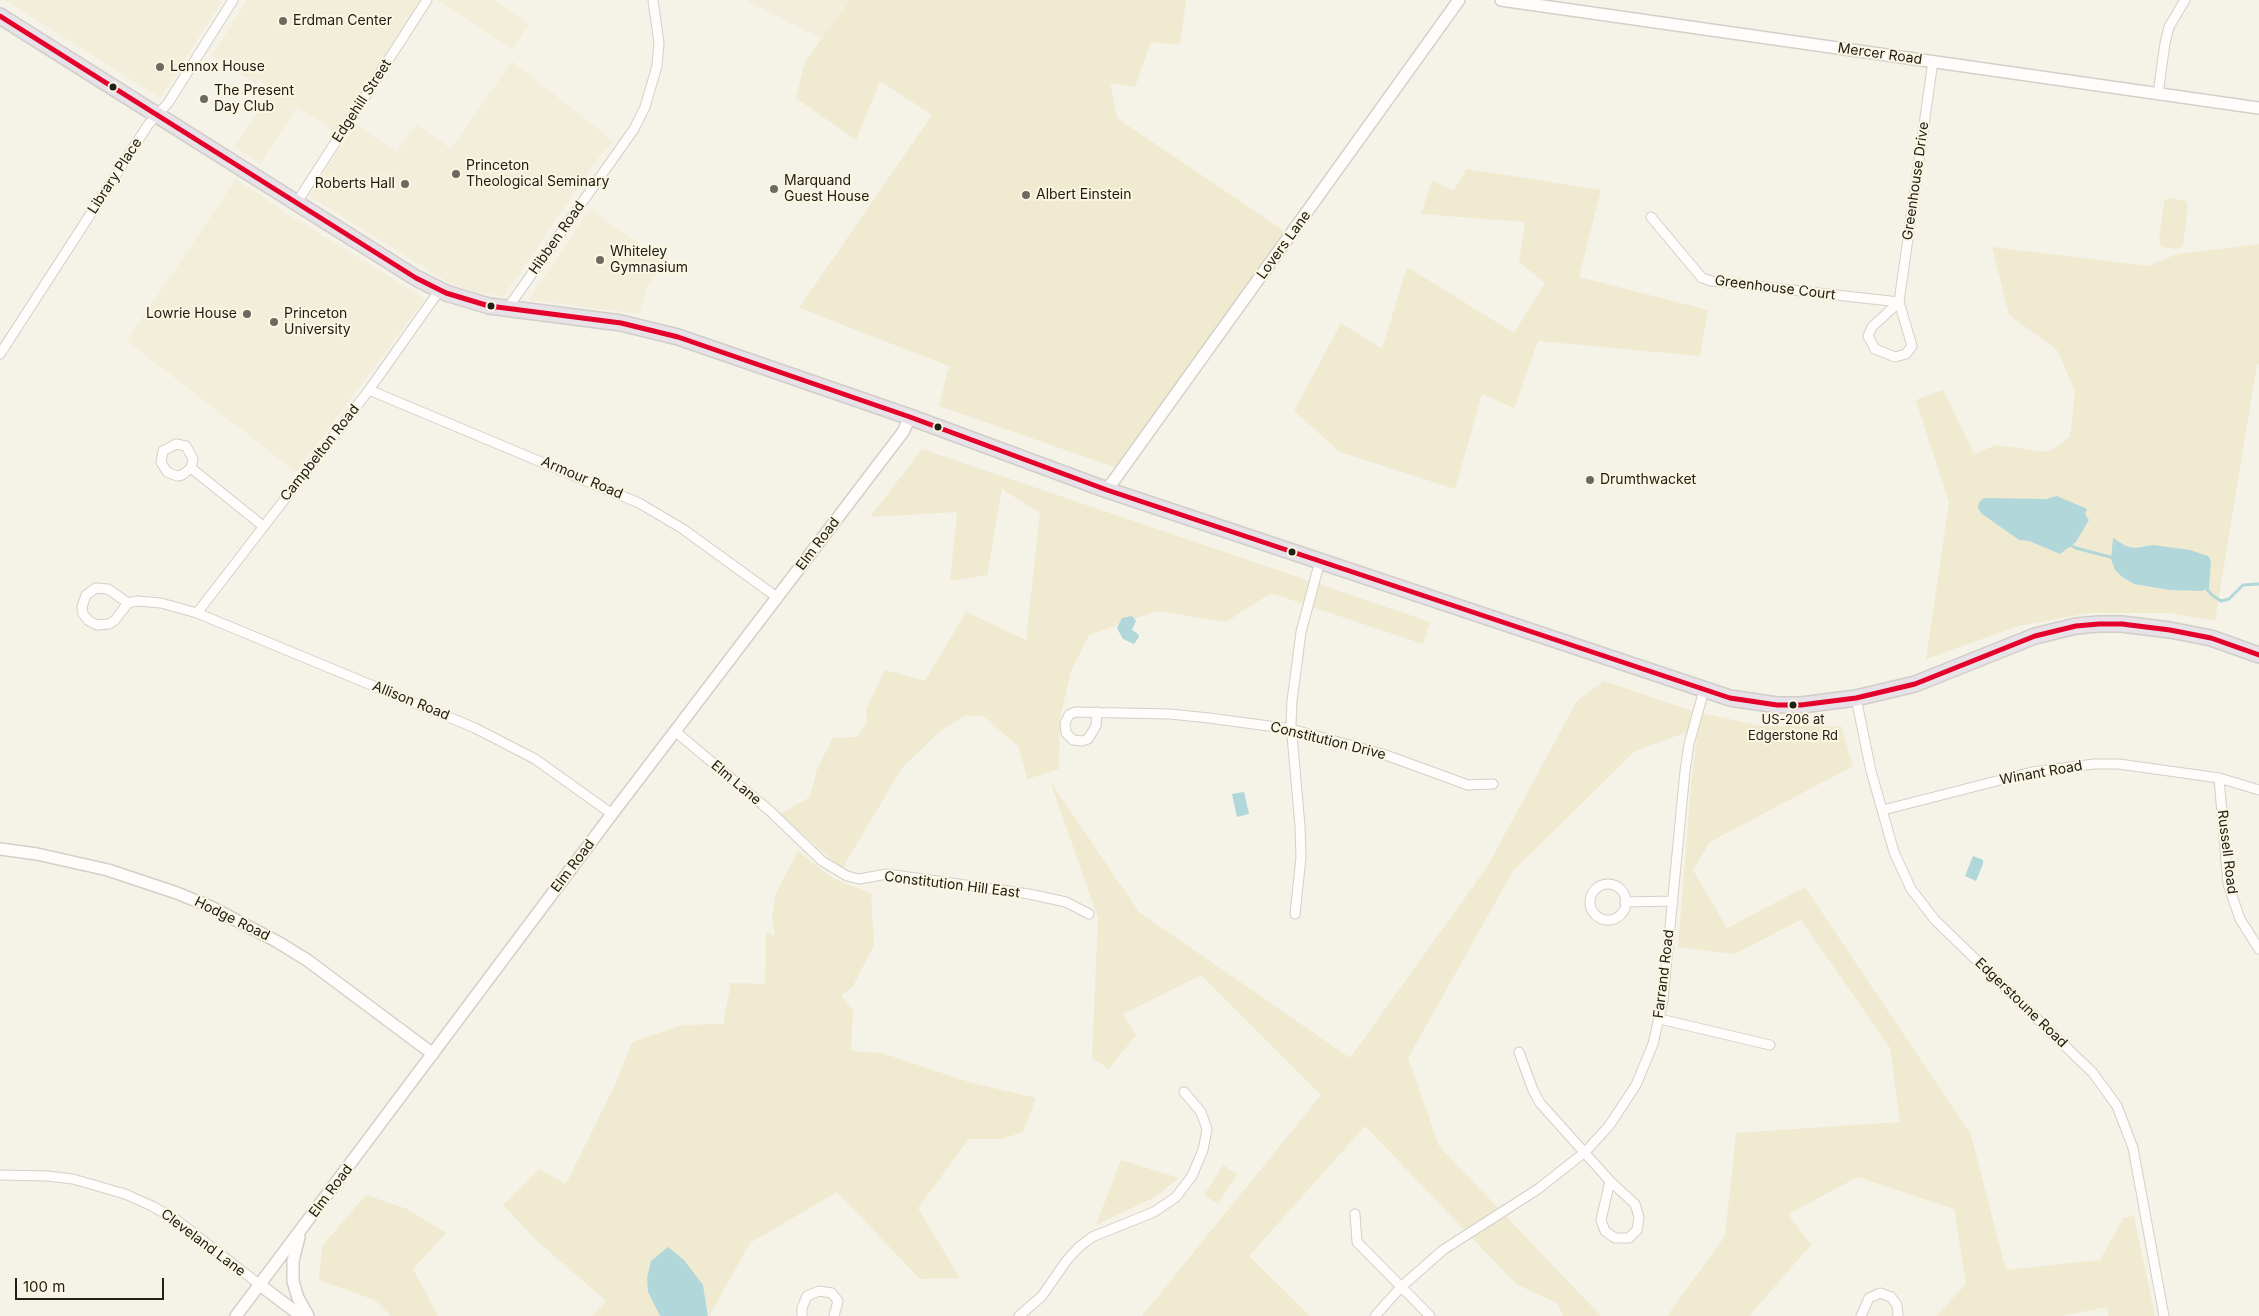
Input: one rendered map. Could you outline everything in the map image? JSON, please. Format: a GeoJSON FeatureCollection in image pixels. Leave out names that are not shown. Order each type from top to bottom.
{"type":"FeatureCollection","features":[{"type":"Feature","properties":{"kind":"highway"},"geometry":{"type":"LineString","coordinates":[[0,16],[439,291],[469,302],[507,309],[621,323],[678,337],[910,417],[1107,490],[1730,698],[1777,705],[1801,705],[1856,698],[1916,684],[2035,636],[2076,626],[2122,624],[2170,630],[2210,638],[2259,655]]}},
{"type":"Feature","properties":{"kind":"street","name":"Library Place"},"geometry":{"type":"LineString","coordinates":[[0,354],[148,125],[168,103],[233,0]]}},
{"type":"Feature","properties":{"kind":"street","name":"Edgehill Street"},"geometry":{"type":"LineString","coordinates":[[297,202],[428,0]]}},
{"type":"Feature","properties":{"kind":"street","name":"Hibben Road"},"geometry":{"type":"LineString","coordinates":[[507,309],[634,128],[645,107],[652,88],[658,58],[659,43],[654,0]]}},
{"type":"Feature","properties":{"kind":"street","name":"Lovers Lane"},"geometry":{"type":"LineString","coordinates":[[1107,490],[1459,0]]}},
{"type":"Feature","properties":{"kind":"street","name":"Mercer Road"},"geometry":{"type":"LineString","coordinates":[[1500,0],[2259,108]]}},
{"type":"Feature","properties":{"kind":"street"},"geometry":{"type":"LineString","coordinates":[[2158,94],[2164,43],[2179,7],[2185,0]]}},
{"type":"Feature","properties":{"kind":"street","name":"Greenhouse Drive"},"geometry":{"type":"LineString","coordinates":[[1898,302],[1872,327],[1868,336],[1876,349],[1895,357],[1906,354],[1912,346],[1898,302],[1933,61]]}},
{"type":"Feature","properties":{"kind":"street","name":"Greenhouse Court"},"geometry":{"type":"LineString","coordinates":[[1651,217],[1702,278],[1711,281],[1898,302]]}},
{"type":"Feature","properties":{"kind":"street","name":"Campbelton Road"},"geometry":{"type":"LineString","coordinates":[[197,613],[369,390],[439,291]]}},
{"type":"Feature","properties":{"kind":"street","name":"Armour Road"},"geometry":{"type":"LineString","coordinates":[[369,390],[639,503],[683,529],[778,598]]}},
{"type":"Feature","properties":{"kind":"street","name":"Elm Road"},"geometry":{"type":"LineString","coordinates":[[236,1316],[612,814],[903,432],[910,417]]}},
{"type":"Feature","properties":{"kind":"street"},"geometry":{"type":"LineString","coordinates":[[191,468],[263,526]]}},
{"type":"Feature","properties":{"kind":"street"},"geometry":{"type":"LineString","coordinates":[[1295,914],[1299,888],[1300,826],[1291,729],[1295,670],[1302,632],[1320,560]]}},
{"type":"Feature","properties":{"kind":"street"},"geometry":{"type":"LineString","coordinates":[[96,588],[108,589],[128,602],[115,620],[103,626],[89,622],[83,614],[82,608],[86,596],[96,588]]}},
{"type":"Feature","properties":{"kind":"street","name":"Allison Road"},"geometry":{"type":"LineString","coordinates":[[128,602],[161,603],[197,613],[475,728],[506,742],[563,777],[612,814]]}},
{"type":"Feature","properties":{"kind":"street","name":"Farrand Road"},"geometry":{"type":"LineString","coordinates":[[1375,1316],[1401,1287],[1443,1250],[1538,1189],[1585,1152],[1609,1126],[1636,1085],[1653,1044],[1660,1019],[1685,771],[1689,744],[1704,690]]}},
{"type":"Feature","properties":{"kind":"street","name":"Edgerstoune Road"},"geometry":{"type":"LineString","coordinates":[[1856,698],[1871,771],[1901,870],[1922,904],[1941,926],[2094,1073],[2117,1106],[2133,1148],[2164,1316]]}},
{"type":"Feature","properties":{"kind":"street","name":"Constitution Drive"},"geometry":{"type":"LineString","coordinates":[[1097,712],[1209,718],[1291,729],[1383,754],[1468,785],[1493,784]]}},
{"type":"Feature","properties":{"kind":"street","name":"Elm Lane"},"geometry":{"type":"LineString","coordinates":[[676,732],[796,836]]}},
{"type":"Feature","properties":{"kind":"street","name":"Winant Road"},"geometry":{"type":"LineString","coordinates":[[1883,810],[2032,772],[2063,766],[2119,764],[2219,778],[2259,790]]}},
{"type":"Feature","properties":{"kind":"street","name":"Russell Road"},"geometry":{"type":"LineString","coordinates":[[2219,778],[2228,884],[2240,919],[2259,949]]}},
{"type":"Feature","properties":{"kind":"street","name":"Constitution Hill East"},"geometry":{"type":"LineString","coordinates":[[796,836],[822,861],[847,876],[860,878],[887,874],[1029,894],[1066,902],[1090,914]]}},
{"type":"Feature","properties":{"kind":"street","name":"Hodge Road"},"geometry":{"type":"LineString","coordinates":[[0,849],[55,858],[108,870],[178,893],[211,907],[252,928],[306,960],[433,1054]]}},
{"type":"Feature","properties":{"kind":"street"},"geometry":{"type":"LineString","coordinates":[[1607,884],[1618,888],[1622,892],[1625,902],[1622,913],[1617,917],[1605,920],[1595,914],[1590,904],[1592,893],[1607,884]]}},
{"type":"Feature","properties":{"kind":"street"},"geometry":{"type":"LineString","coordinates":[[1625,902],[1673,901]]}},
{"type":"Feature","properties":{"kind":"street"},"geometry":{"type":"LineString","coordinates":[[1660,1019],[1770,1045]]}},
{"type":"Feature","properties":{"kind":"street"},"geometry":{"type":"LineString","coordinates":[[1518,1052],[1532,1090],[1540,1103],[1610,1181],[1635,1204],[1639,1217],[1638,1230],[1629,1238],[1615,1238],[1604,1231],[1601,1220],[1610,1181]]}},
{"type":"Feature","properties":{"kind":"street"},"geometry":{"type":"LineString","coordinates":[[1020,1316],[1042,1296],[1067,1260],[1079,1247],[1092,1237],[1154,1212],[1176,1197],[1192,1176],[1203,1150],[1207,1129],[1201,1112],[1184,1092]]}},
{"type":"Feature","properties":{"kind":"street","name":"Cleveland Lane"},"geometry":{"type":"LineString","coordinates":[[0,1175],[47,1176],[73,1179],[125,1194],[178,1221],[260,1285]]}},
{"type":"Feature","properties":{"kind":"street"},"geometry":{"type":"LineString","coordinates":[[1354,1214],[1357,1242],[1430,1316]]}},
{"type":"Feature","properties":{"kind":"street"},"geometry":{"type":"LineString","coordinates":[[300,1231],[293,1261],[293,1280],[298,1298],[308,1316]]}},
{"type":"Feature","properties":{"kind":"street"},"geometry":{"type":"LineString","coordinates":[[260,1285],[301,1316]]}},
{"type":"Feature","properties":{"kind":"street"},"geometry":{"type":"LineString","coordinates":[[802,1316],[802,1308],[808,1296],[820,1291],[832,1293],[838,1301],[834,1316]]}},
{"type":"Feature","properties":{"kind":"street"},"geometry":{"type":"LineString","coordinates":[[1861,1316],[1868,1298],[1880,1293],[1891,1297],[1898,1305],[1898,1316]]}},
{"type":"Feature","properties":{"kind":"shaded area"},"geometry":{"type":"Polygon","coordinates":[[[5,0],[223,0],[160,98],[5,0]]]}},
{"type":"Feature","properties":{"kind":"shaded area"},"geometry":{"type":"Polygon","coordinates":[[[247,0],[421,0],[335,132],[297,107],[260,164],[234,147],[273,89],[258,79],[255,83],[212,55],[247,0]]]}},
{"type":"Feature","properties":{"kind":"shaded area"},"geometry":{"type":"Polygon","coordinates":[[[437,0],[494,0],[530,23],[513,50],[437,0]]]}},
{"type":"Feature","properties":{"kind":"shaded area"},"geometry":{"type":"Polygon","coordinates":[[[745,0],[850,0],[822,39],[745,0]]]}},
{"type":"Feature","properties":{"kind":"shaded area"},"geometry":{"type":"Polygon","coordinates":[[[850,0],[1186,0],[1180,45],[1151,42],[1135,87],[1110,83],[1117,118],[1293,237],[1123,470],[939,406],[949,366],[799,308],[932,115],[880,81],[856,140],[796,98],[805,62],[850,0]]]}},
{"type":"Feature","properties":{"kind":"shaded area","name":"Princeton Theological Seminary"},"geometry":{"type":"Polygon","coordinates":[[[512,61],[614,142],[604,150],[503,297],[479,293],[446,281],[309,196],[356,124],[396,152],[417,124],[451,149],[512,61]]]}},
{"type":"Feature","properties":{"kind":"shaded area"},"geometry":{"type":"Polygon","coordinates":[[[1467,169],[1601,190],[1579,277],[1708,310],[1700,356],[1538,341],[1514,408],[1482,394],[1455,489],[1340,452],[1294,411],[1341,323],[1382,349],[1407,267],[1514,333],[1545,283],[1519,262],[1525,222],[1421,214],[1432,180],[1453,191],[1467,169]]]}},
{"type":"Feature","properties":{"kind":"shaded area","name":"Princeton University"},"geometry":{"type":"Polygon","coordinates":[[[236,179],[288,214],[424,298],[423,302],[296,472],[127,341],[236,179]]]}},
{"type":"Feature","properties":{"kind":"shaded area"},"geometry":{"type":"Polygon","coordinates":[[[2169,198],[2185,201],[2188,205],[2183,246],[2177,249],[2162,247],[2159,241],[2164,201],[2169,198]]]}},
{"type":"Feature","properties":{"kind":"shaded area","name":"Princeton Theological Seminary"},"geometry":{"type":"Polygon","coordinates":[[[590,209],[665,262],[647,287],[640,314],[528,300],[590,209]]]}},
{"type":"Feature","properties":{"kind":"shaded area"},"geometry":{"type":"Polygon","coordinates":[[[2259,244],[2259,364],[2257,364],[2215,621],[2169,613],[2089,613],[2019,626],[1926,659],[1949,503],[1916,400],[1943,390],[1974,454],[1996,445],[2048,452],[2070,437],[2075,391],[2057,350],[2009,315],[1992,247],[2148,266],[2177,254],[2259,244]],[[2057,497],[1978,508],[1982,514],[2019,540],[2029,541],[2060,554],[2076,542],[2089,520],[2057,497]],[[2118,540],[2115,570],[2134,584],[2169,590],[2201,591],[2209,588],[2143,545],[2134,548],[2126,546],[2118,540]]]}},
{"type":"Feature","properties":{"kind":"shaded area"},"geometry":{"type":"Polygon","coordinates":[[[922,449],[1430,622],[1423,644],[1271,593],[1226,622],[1157,611],[1089,635],[1071,671],[1060,718],[1059,769],[1027,779],[1019,747],[983,716],[964,716],[940,731],[902,768],[842,869],[780,814],[810,797],[817,769],[833,738],[857,737],[867,723],[866,710],[885,670],[925,681],[966,612],[1026,640],[1040,513],[1002,489],[987,575],[950,581],[957,512],[870,517],[922,449]]]}},
{"type":"Feature","properties":{"kind":"shaded area"},"geometry":{"type":"Polygon","coordinates":[[[1604,681],[1692,711],[1761,726],[1841,726],[1853,766],[1710,842],[1693,870],[1727,928],[1805,887],[1971,1135],[2006,1270],[2100,1260],[2123,1218],[2134,1216],[2155,1316],[2108,1316],[2107,1307],[2062,1316],[1936,1316],[1966,1284],[1954,1209],[1858,1177],[1788,1214],[1811,1245],[1749,1316],[1667,1316],[1725,1236],[1736,1133],[1900,1122],[1890,1048],[1801,920],[1734,954],[1678,947],[1691,785],[1698,728],[1635,751],[1513,871],[1408,1058],[1439,1146],[1601,1316],[1563,1316],[1557,1303],[1516,1284],[1365,1126],[1249,1256],[1310,1316],[1142,1316],[1321,1095],[1201,975],[1123,1014],[1136,1035],[1109,1069],[1092,1058],[1098,918],[1050,781],[1139,912],[1350,1058],[1487,867],[1577,701],[1604,681]]]}},
{"type":"Feature","properties":{"kind":"shaded area"},"geometry":{"type":"Polygon","coordinates":[[[798,851],[834,879],[871,893],[874,945],[853,986],[841,996],[853,1010],[851,1051],[882,1053],[972,1083],[1036,1098],[1023,1132],[1002,1139],[969,1139],[918,1208],[960,1278],[920,1279],[837,1192],[750,1243],[709,1316],[703,1285],[648,1292],[660,1316],[592,1316],[606,1301],[536,1240],[503,1205],[539,1169],[566,1184],[616,1083],[632,1042],[683,1025],[723,1024],[731,983],[765,984],[766,932],[775,936],[772,917],[776,893],[798,851]]]}},
{"type":"Feature","properties":{"kind":"shaded area"},"geometry":{"type":"Polygon","coordinates":[[[1121,1160],[1179,1178],[1155,1197],[1096,1225],[1121,1160]]]}},
{"type":"Feature","properties":{"kind":"shaded area"},"geometry":{"type":"Polygon","coordinates":[[[1223,1165],[1237,1174],[1218,1204],[1204,1195],[1223,1165]]]}},
{"type":"Feature","properties":{"kind":"shaded area"},"geometry":{"type":"Polygon","coordinates":[[[366,1195],[407,1209],[446,1233],[413,1269],[438,1316],[391,1316],[375,1300],[319,1280],[322,1246],[366,1195]]]}},
{"type":"Feature","properties":{"kind":"water"},"geometry":{"type":"Polygon","coordinates":[[[2057,496],[2087,509],[2085,514],[2089,520],[2076,542],[2060,554],[2029,541],[2019,540],[1982,514],[1978,508],[1979,502],[1984,498],[2046,499],[2057,496]]]}},
{"type":"Feature","properties":{"kind":"water"},"geometry":{"type":"Polygon","coordinates":[[[2113,538],[2126,546],[2134,548],[2153,545],[2190,550],[2208,556],[2211,561],[2209,588],[2201,591],[2169,590],[2134,584],[2115,570],[2111,559],[2113,538]]]}},
{"type":"Feature","properties":{"kind":"water"},"geometry":{"type":"Polygon","coordinates":[[[1132,616],[1136,621],[1132,630],[1139,637],[1134,644],[1123,639],[1117,628],[1122,618],[1132,616]]]}},
{"type":"Feature","properties":{"kind":"water"},"geometry":{"type":"Polygon","coordinates":[[[1244,792],[1249,814],[1237,817],[1232,794],[1244,792]]]}},
{"type":"Feature","properties":{"kind":"water"},"geometry":{"type":"Polygon","coordinates":[[[1973,856],[1983,860],[1976,881],[1965,876],[1973,856]]]}},
{"type":"Feature","properties":{"kind":"water"},"geometry":{"type":"Polygon","coordinates":[[[668,1247],[684,1260],[703,1285],[708,1316],[660,1316],[648,1292],[647,1278],[651,1261],[668,1247]]]}},
{"type":"Feature","properties":{"kind":"waterway"},"geometry":{"type":"LineString","coordinates":[[2068,544],[2114,558]]}},
{"type":"Feature","properties":{"kind":"waterway"},"geometry":{"type":"LineString","coordinates":[[2205,587],[2221,601],[2229,599],[2243,585],[2259,584]]}},
{"type":"Feature","properties":{"kind":"transit line"},"geometry":{"type":"LineString","coordinates":[[0,16],[416,278],[446,293],[489,306],[621,323],[678,337],[910,417],[1107,490],[1730,698],[1777,705],[1801,705],[1856,698],[1915,684],[2035,636],[2076,626],[2099,624],[2122,624],[2170,630],[2211,638],[2259,655]]}},
{"type":"Feature","properties":{"kind":"place","name":"Erdman Center"},"geometry":{"type":"Point","coordinates":[283,21]}},
{"type":"Feature","properties":{"kind":"place","name":"Lennox House"},"geometry":{"type":"Point","coordinates":[160,67]}},
{"type":"Feature","properties":{"kind":"place","name":"The Present Day Club"},"geometry":{"type":"Point","coordinates":[204,99]}},
{"type":"Feature","properties":{"kind":"place","name":"Princeton Theological Seminary"},"geometry":{"type":"Point","coordinates":[456,174]}},
{"type":"Feature","properties":{"kind":"place","name":"Roberts Hall"},"geometry":{"type":"Point","coordinates":[405,184]}},
{"type":"Feature","properties":{"kind":"place","name":"Marquand Guest House"},"geometry":{"type":"Point","coordinates":[774,189]}},
{"type":"Feature","properties":{"kind":"place","name":"Albert Einstein"},"geometry":{"type":"Point","coordinates":[1026,195]}},
{"type":"Feature","properties":{"kind":"place","name":"Whiteley Gymnasium"},"geometry":{"type":"Point","coordinates":[600,260]}},
{"type":"Feature","properties":{"kind":"place","name":"Lowrie House"},"geometry":{"type":"Point","coordinates":[247,314]}},
{"type":"Feature","properties":{"kind":"place","name":"Princeton University"},"geometry":{"type":"Point","coordinates":[274,322]}},
{"type":"Feature","properties":{"kind":"place","name":"Drumthwacket"},"geometry":{"type":"Point","coordinates":[1590,480]}},
{"type":"Feature","properties":{"kind":"place","name":"US-206 at Edgerstone Rd"},"geometry":{"type":"Point","coordinates":[1793,705]}}]}
